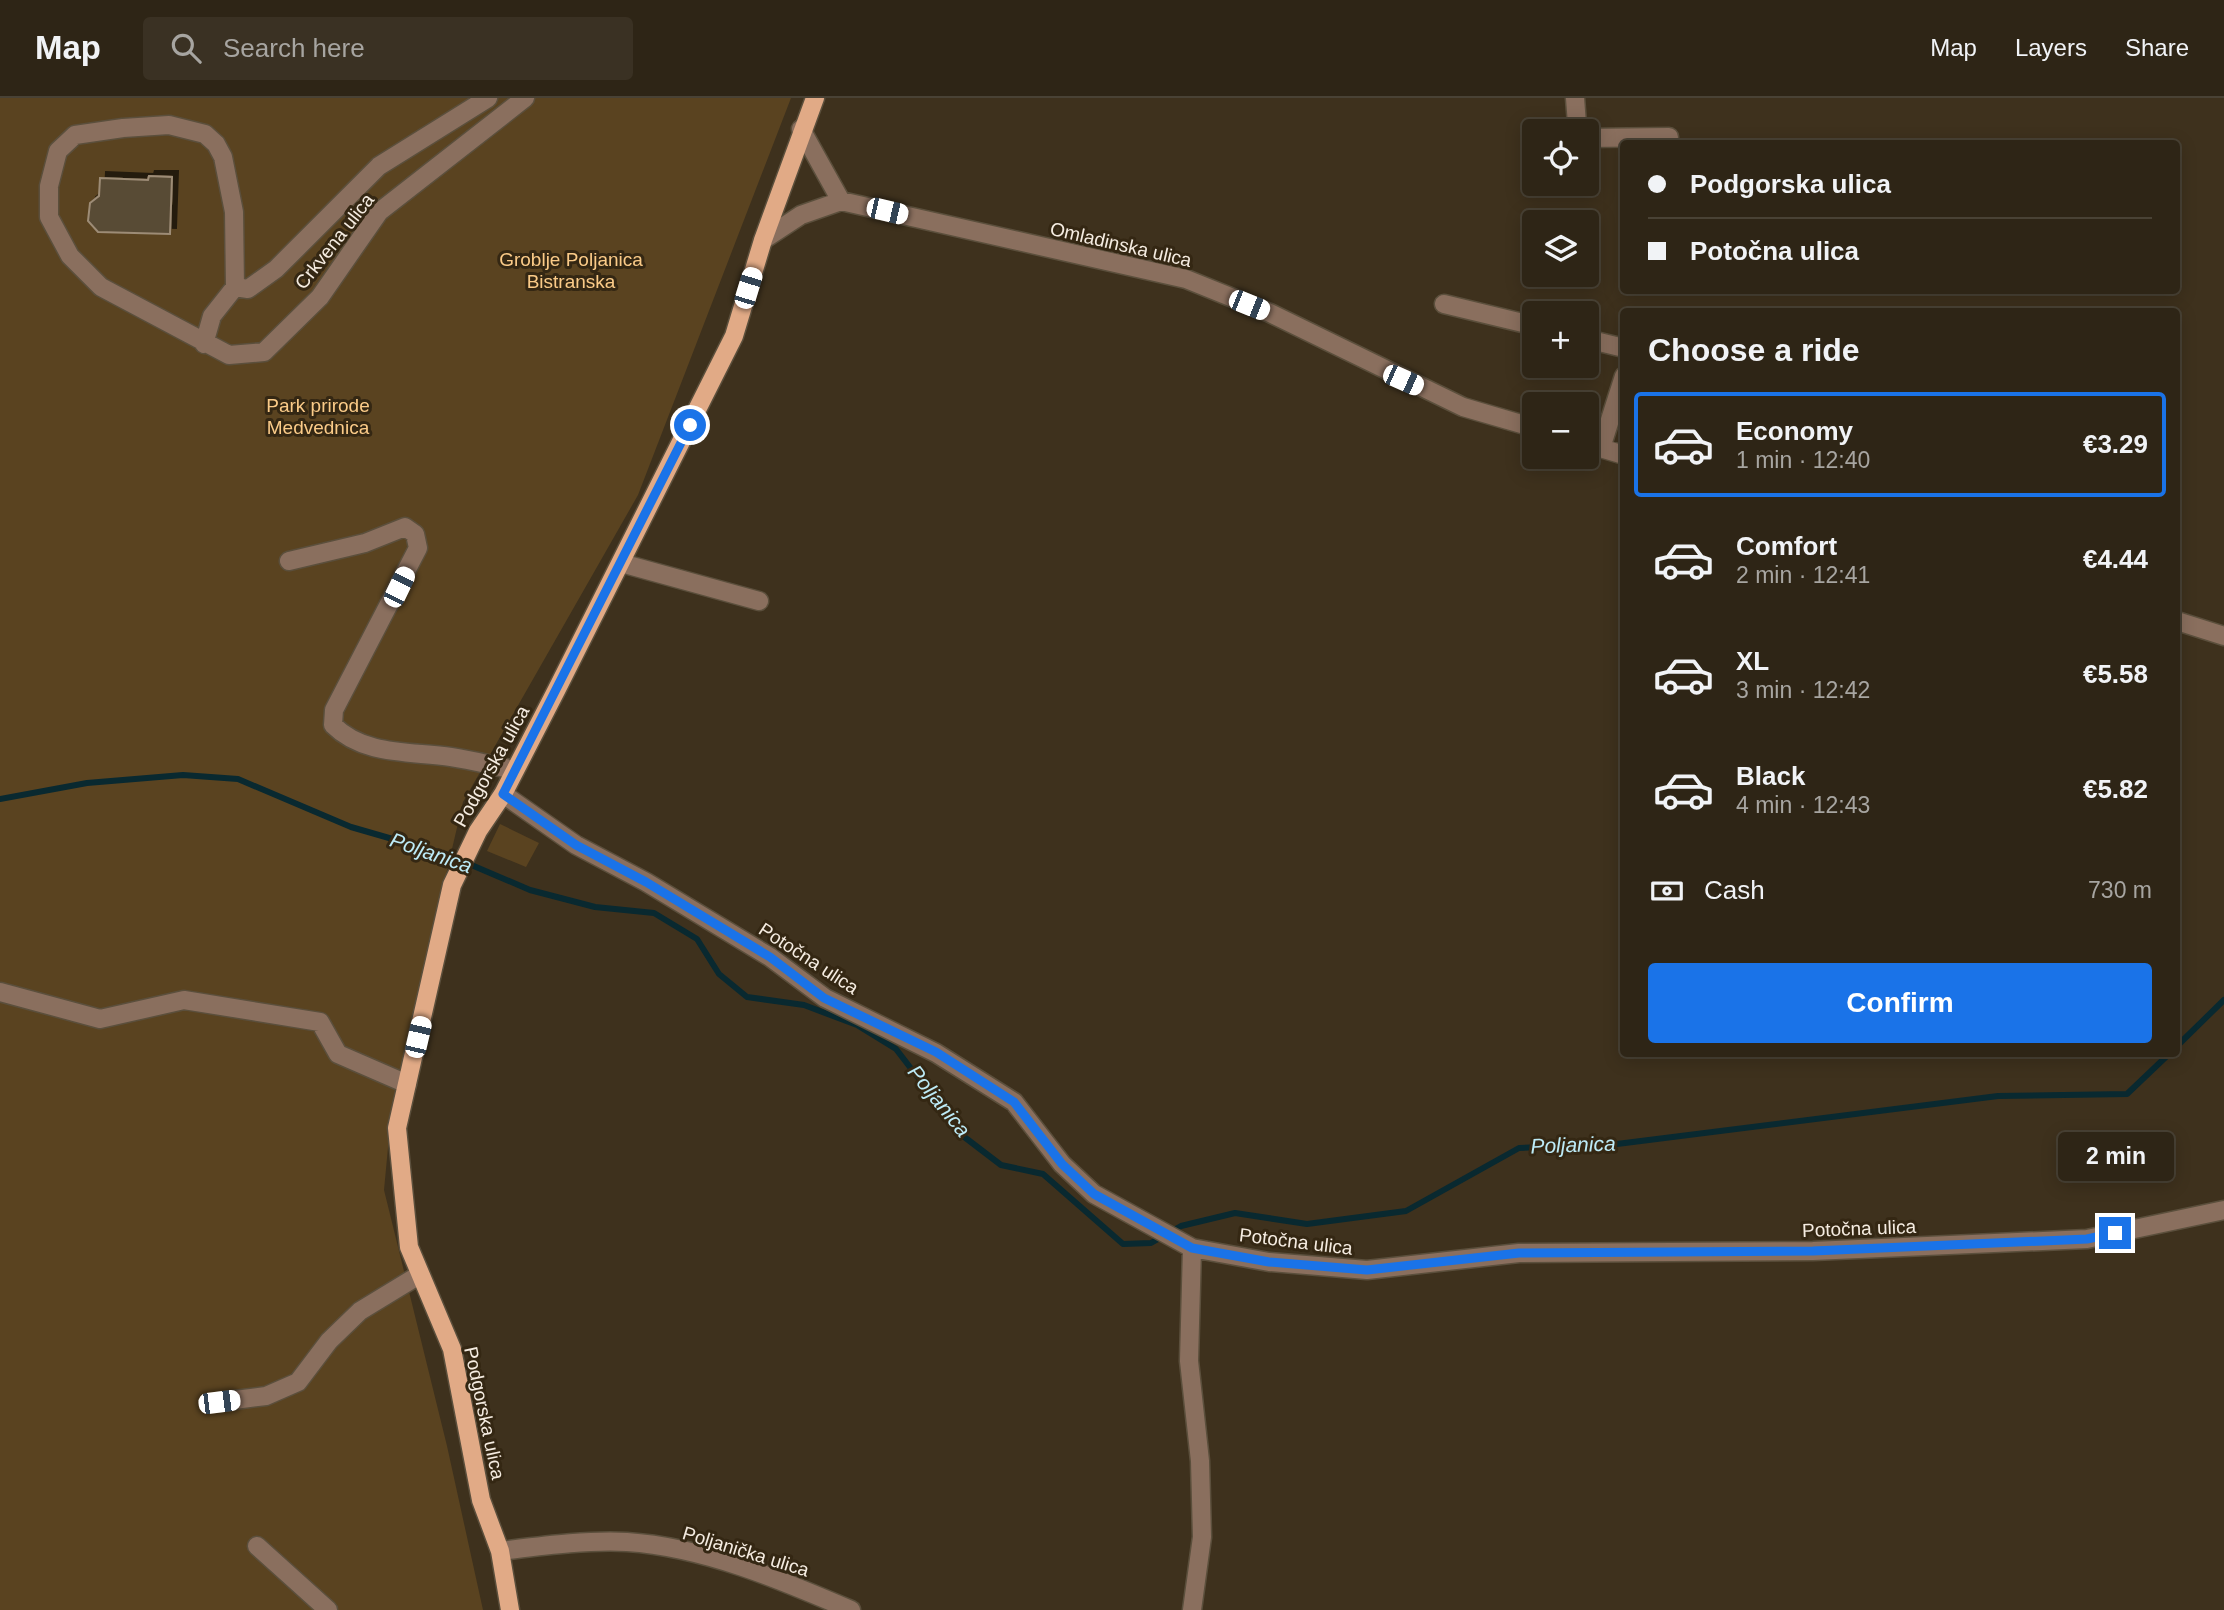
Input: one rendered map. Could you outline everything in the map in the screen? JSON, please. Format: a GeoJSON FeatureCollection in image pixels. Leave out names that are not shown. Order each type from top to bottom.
{"type":"FeatureCollection","features":[{"type":"Feature","properties":{"kind":"main road","name":"Podgorska ulica"},"geometry":{"type":"LineString","coordinates":[[510,1610],[500,1551],[481,1500],[452,1349],[409,1247],[397,1128],[440,930],[457,873],[503,794],[734,336],[763,240],[815,98]]}},
{"type":"Feature","properties":{"kind":"street","name":"Crkvena ulica"},"geometry":{"type":"LineString","coordinates":[[488,98],[379,166],[258,284],[248,289],[235,287],[234,212],[223,157],[216,144],[205,134],[169,125],[75,135],[58,151],[49,186],[49,217],[70,256],[101,287],[229,355],[264,352],[320,297],[379,212],[525,98]]}},
{"type":"Feature","properties":{"kind":"street"},"geometry":{"type":"LineString","coordinates":[[1575,98],[1577,119]]}},
{"type":"Feature","properties":{"kind":"street"},"geometry":{"type":"LineString","coordinates":[[763,240],[801,215],[841,201],[802,129]]}},
{"type":"Feature","properties":{"kind":"street"},"geometry":{"type":"LineString","coordinates":[[1599,138],[1669,137]]}},
{"type":"Feature","properties":{"kind":"street","name":"Omladinska ulica"},"geometry":{"type":"LineString","coordinates":[[841,201],[1186,279],[1270,313],[1463,407],[1522,424]]}},
{"type":"Feature","properties":{"kind":"street"},"geometry":{"type":"LineString","coordinates":[[204,344],[212,316],[235,287]]}},
{"type":"Feature","properties":{"kind":"street"},"geometry":{"type":"LineString","coordinates":[[1444,304],[1522,323]]}},
{"type":"Feature","properties":{"kind":"street"},"geometry":{"type":"LineString","coordinates":[[1599,342],[1620,347]]}},
{"type":"Feature","properties":{"kind":"street"},"geometry":{"type":"LineString","coordinates":[[1599,434],[1620,385]]}},
{"type":"Feature","properties":{"kind":"street"},"geometry":{"type":"LineString","coordinates":[[1599,448],[1620,454]]}},
{"type":"Feature","properties":{"kind":"street"},"geometry":{"type":"LineString","coordinates":[[289,561],[365,543],[405,527],[415,534],[418,548],[334,710],[332,725],[345,737],[382,750],[452,757],[515,770]]}},
{"type":"Feature","properties":{"kind":"street"},"geometry":{"type":"LineString","coordinates":[[621,563],[759,601]]}},
{"type":"Feature","properties":{"kind":"street"},"geometry":{"type":"LineString","coordinates":[[2180,622],[2216,633]]}},
{"type":"Feature","properties":{"kind":"street","name":"Potočna ulica"},"geometry":{"type":"LineString","coordinates":[[503,794],[576,845],[646,882],[770,957],[824,998],[936,1052],[1014,1102],[1062,1164],[1094,1194],[1186,1245],[1269,1262],[1367,1270],[1519,1253],[1813,1251],[2087,1239],[2224,1210]]}},
{"type":"Feature","properties":{"kind":"street"},"geometry":{"type":"LineString","coordinates":[[0,992],[100,1019],[184,1000],[320,1022],[338,1054],[407,1084]]}},
{"type":"Feature","properties":{"kind":"street"},"geometry":{"type":"LineString","coordinates":[[1186,1245],[1189,1361],[1200,1461],[1202,1537],[1192,1610]]}},
{"type":"Feature","properties":{"kind":"street"},"geometry":{"type":"LineString","coordinates":[[219,1402],[267,1396],[298,1382],[329,1341],[360,1311],[419,1275]]}},
{"type":"Feature","properties":{"kind":"street","name":"Poljanička ulica"},"geometry":{"type":"LineString","coordinates":[[500,1551],[556,1544],[640,1544],[699,1555],[784,1581],[851,1610]]}},
{"type":"Feature","properties":{"kind":"street"},"geometry":{"type":"LineString","coordinates":[[257,1546],[328,1610]]}},
{"type":"Feature","properties":{"kind":"green space","name":"Park prirode Medvednica"},"geometry":{"type":"Polygon","coordinates":[[[0,98],[791,98],[638,495],[463,802],[392,1105],[384,1190],[447,1446],[483,1610],[0,1610],[0,98]]]}},
{"type":"Feature","properties":{"kind":"green space"},"geometry":{"type":"Polygon","coordinates":[[[500,824],[539,843],[526,867],[487,851],[500,824]]]}},
{"type":"Feature","properties":{"kind":"building"},"geometry":{"type":"Polygon","coordinates":[[[149,176],[172,177],[170,234],[98,232],[88,221],[90,203],[99,196],[100,178],[148,180],[149,176]]]}},
{"type":"Feature","properties":{"kind":"waterway","name":"Poljanica"},"geometry":{"type":"LineString","coordinates":[[0,799],[87,783],[183,775],[238,779],[351,827],[448,855],[530,890],[595,907],[654,913],[697,939],[719,974],[747,997],[804,1005],[857,1025],[896,1049],[963,1136],[1001,1165],[1043,1174],[1123,1244],[1151,1243],[1181,1226],[1235,1213],[1307,1224],[1406,1211],[1519,1148],[1617,1144],[1998,1096],[2127,1094],[2166,1057]]}},
{"type":"Feature","properties":{"kind":"waterway","name":"Poljanica"},"geometry":{"type":"LineString","coordinates":[[2180,1043],[2224,1000]]}},
{"type":"Feature","properties":{"kind":"route"},"geometry":{"type":"LineString","coordinates":[[690,425],[503,794],[576,845],[646,882],[770,957],[824,998],[936,1052],[1014,1102],[1062,1164],[1094,1194],[1128,1215],[1192,1248],[1269,1262],[1367,1270],[1519,1253],[1813,1251],[2087,1239],[2115,1233]]}},
{"type":"Feature","properties":{"kind":"park label","name":"Groblje Poljanica Bistranska"},"geometry":{"type":"Point","coordinates":[571,270]}}]}
